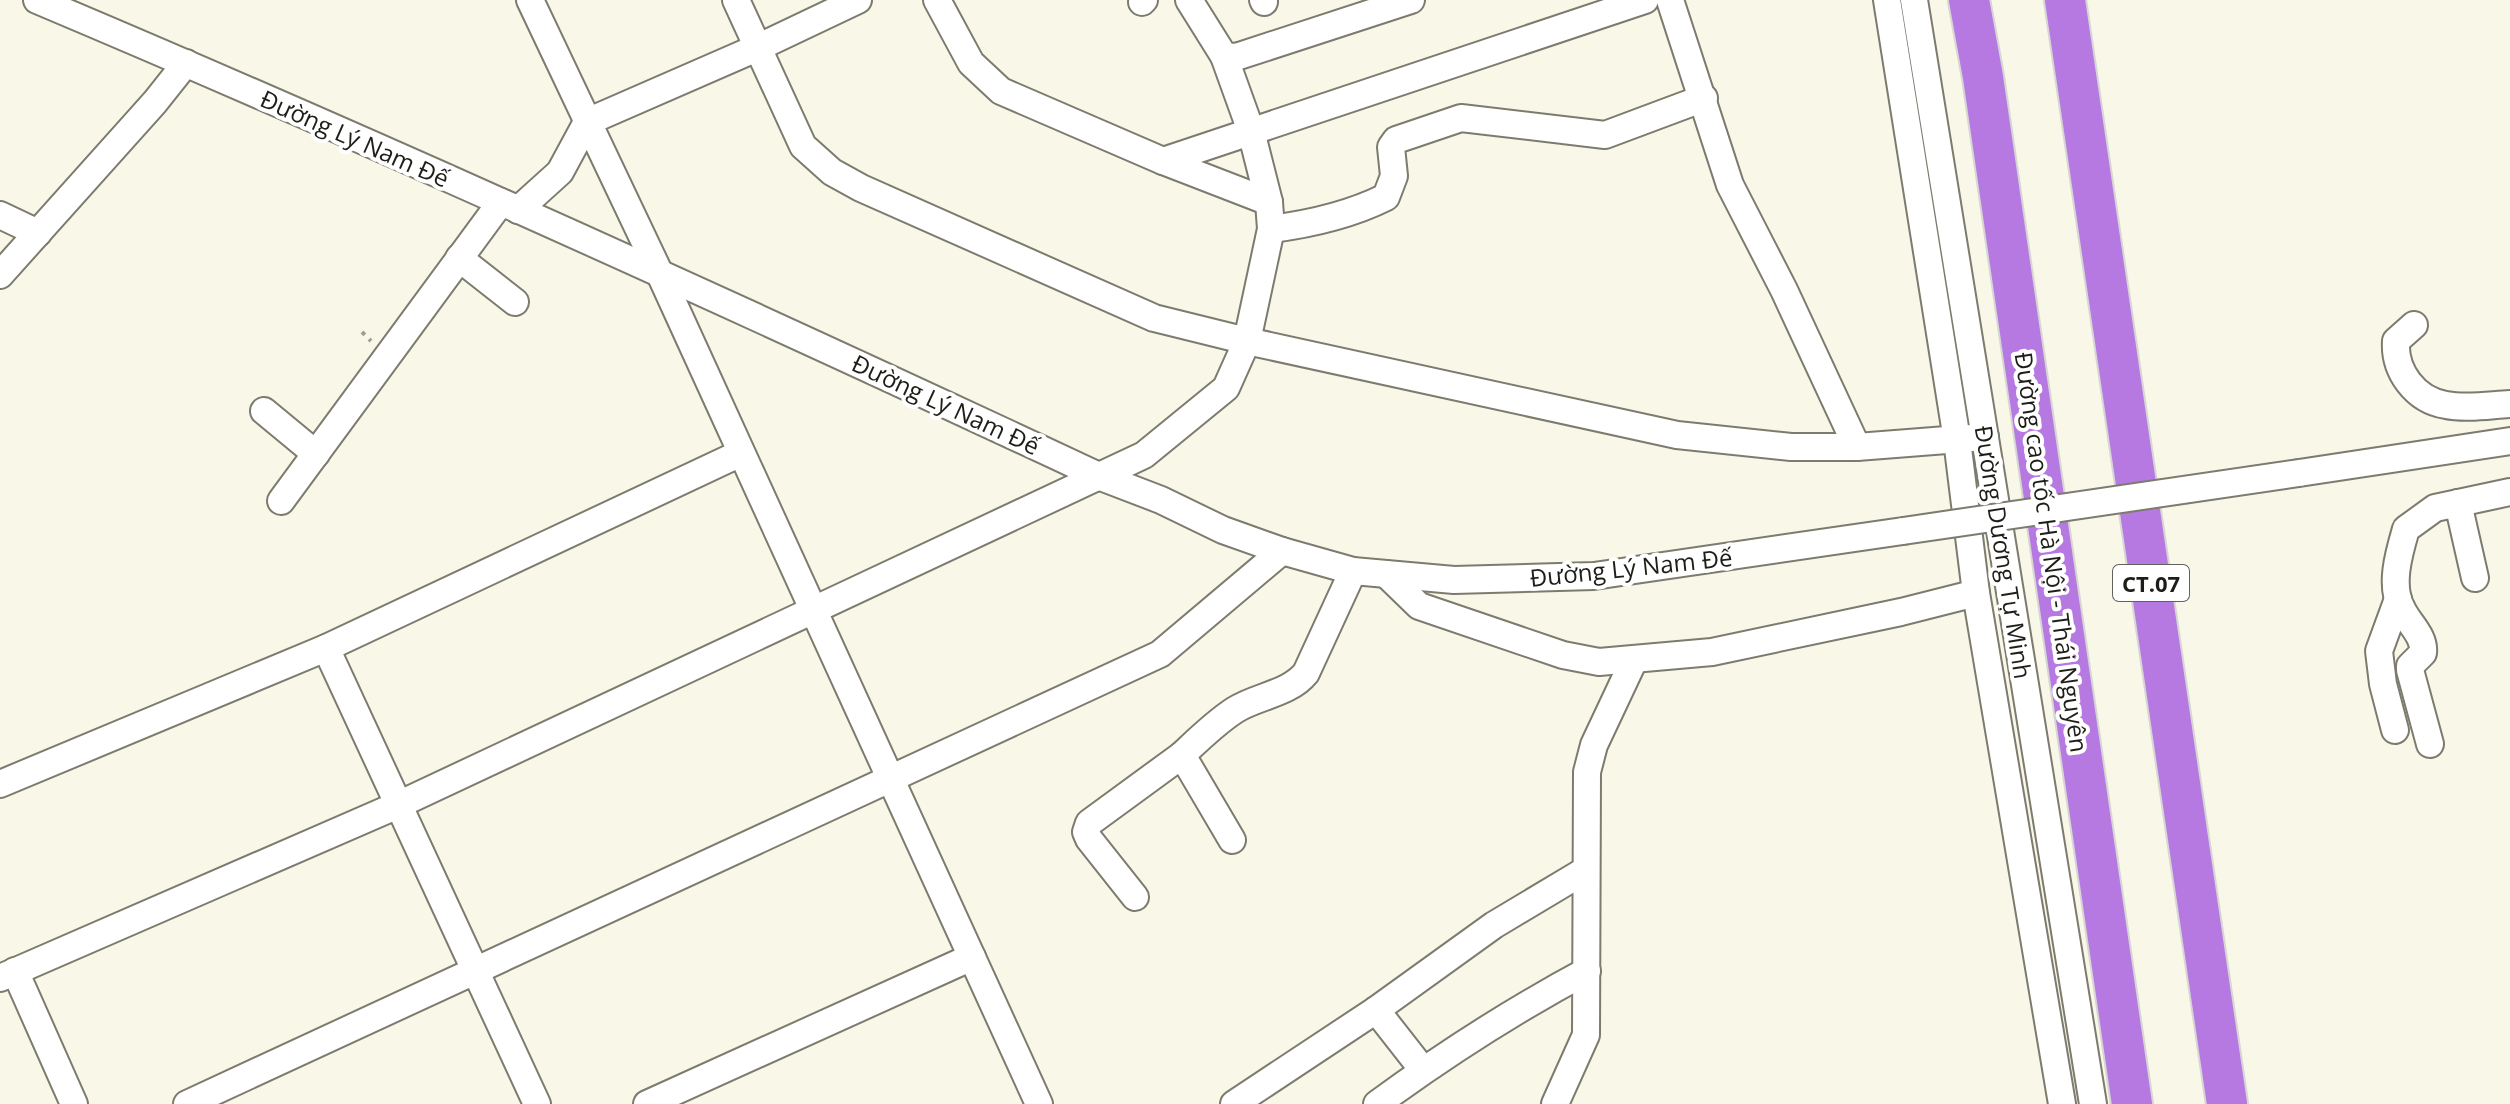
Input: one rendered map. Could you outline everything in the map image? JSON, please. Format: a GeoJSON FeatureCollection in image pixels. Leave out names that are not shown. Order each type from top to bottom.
{"type":"FeatureCollection","features":[{"type":"Feature","properties":{"kind":"highway","name":"Đường cao tốc Hà Nội - Thái Nguyên"},"geometry":{"type":"LineString","coordinates":[[1969,0],[1983,77],[2132,1104]]}},
{"type":"Feature","properties":{"kind":"highway","name":"CT.07"},"geometry":{"type":"LineString","coordinates":[[2065,0],[2227,1104]]}},
{"type":"Feature","properties":{"kind":"street","name":"Đường Lý Nam Đế"},"geometry":{"type":"LineString","coordinates":[[37,0],[509,206],[1223,530],[1353,571],[1454,580],[1594,576],[2510,441]]}},
{"type":"Feature","properties":{"kind":"street"},"geometry":{"type":"LineString","coordinates":[[530,0],[660,274],[1039,1104]]}},
{"type":"Feature","properties":{"kind":"street"},"geometry":{"type":"LineString","coordinates":[[736,0],[803,146],[832,172],[861,188],[1154,318],[1677,435],[1791,447],[1857,447],[1985,437]]}},
{"type":"Feature","properties":{"kind":"street"},"geometry":{"type":"LineString","coordinates":[[281,501],[459,258],[509,206],[560,172],[587,122],[858,0]]}},
{"type":"Feature","properties":{"kind":"street"},"geometry":{"type":"LineString","coordinates":[[937,0],[971,63],[1001,91],[1163,161],[1269,202]]}},
{"type":"Feature","properties":{"kind":"street"},"geometry":{"type":"LineString","coordinates":[[74,1104],[8,975],[398,805],[1101,477],[1144,455],[1226,388],[1247,341],[1271,229],[1269,202],[1251,131],[1224,56],[1189,0]]}},
{"type":"Feature","properties":{"kind":"street"},"geometry":{"type":"LineString","coordinates":[[1224,56],[1236,57],[1411,0]]}},
{"type":"Feature","properties":{"kind":"street"},"geometry":{"type":"LineString","coordinates":[[1163,161],[1645,0]]}},
{"type":"Feature","properties":{"kind":"street"},"geometry":{"type":"LineString","coordinates":[[1670,0],[1730,185],[1784,290],[1857,447]]}},
{"type":"Feature","properties":{"kind":"street","name":"Đường Dương Tự Minh"},"geometry":{"type":"LineString","coordinates":[[1887,0],[1957,440],[1976,593],[2062,1104]]}},
{"type":"Feature","properties":{"kind":"street","name":"Đường Dương Tự Minh"},"geometry":{"type":"LineString","coordinates":[[1914,0],[2093,1104]]}},
{"type":"Feature","properties":{"kind":"street"},"geometry":{"type":"LineString","coordinates":[[0,275],[155,102],[186,63]]}},
{"type":"Feature","properties":{"kind":"street"},"geometry":{"type":"LineString","coordinates":[[1271,229],[1306,225],[1367,207],[1386,197],[1394,176],[1391,147],[1396,140],[1461,118],[1605,135],[1704,98]]}},
{"type":"Feature","properties":{"kind":"street"},"geometry":{"type":"LineString","coordinates":[[0,215],[38,233]]}},
{"type":"Feature","properties":{"kind":"street"},"geometry":{"type":"LineString","coordinates":[[459,258],[515,302]]}},
{"type":"Feature","properties":{"kind":"street"},"geometry":{"type":"LineString","coordinates":[[2414,325],[2396,341],[2395,353],[2408,385],[2427,398],[2445,405],[2510,404]]}},
{"type":"Feature","properties":{"kind":"street"},"geometry":{"type":"LineString","coordinates":[[264,411],[316,454]]}},
{"type":"Feature","properties":{"kind":"street"},"geometry":{"type":"LineString","coordinates":[[0,784],[326,648],[741,453]]}},
{"type":"Feature","properties":{"kind":"street"},"geometry":{"type":"LineString","coordinates":[[2430,744],[2410,670],[2410,666],[2423,653],[2424,644],[2398,599],[2396,585],[2406,529],[2435,508],[2510,492]]}},
{"type":"Feature","properties":{"kind":"street"},"geometry":{"type":"LineString","coordinates":[[2458,503],[2475,578]]}},
{"type":"Feature","properties":{"kind":"street"},"geometry":{"type":"LineString","coordinates":[[187,1104],[1160,654],[1282,551]]}},
{"type":"Feature","properties":{"kind":"street"},"geometry":{"type":"LineString","coordinates":[[1135,897],[1089,839],[1086,832],[1089,823],[1182,755],[1198,737],[1235,710],[1296,684],[1306,673],[1353,571]]}},
{"type":"Feature","properties":{"kind":"street"},"geometry":{"type":"LineString","coordinates":[[1386,574],[1419,606],[1579,660],[1599,662],[1712,652],[1976,593]]}},
{"type":"Feature","properties":{"kind":"street"},"geometry":{"type":"LineString","coordinates":[[2395,730],[2383,684],[2379,651],[2398,599]]}},
{"type":"Feature","properties":{"kind":"street"},"geometry":{"type":"LineString","coordinates":[[326,648],[537,1104]]}},
{"type":"Feature","properties":{"kind":"street"},"geometry":{"type":"LineString","coordinates":[[1555,1104],[1586,1035],[1587,772],[1594,745],[1634,660]]}},
{"type":"Feature","properties":{"kind":"street"},"geometry":{"type":"LineString","coordinates":[[1182,755],[1232,840]]}},
{"type":"Feature","properties":{"kind":"street"},"geometry":{"type":"LineString","coordinates":[[1234,1104],[1376,1010],[1494,925],[1586,870]]}},
{"type":"Feature","properties":{"kind":"street"},"geometry":{"type":"LineString","coordinates":[[647,1104],[972,957]]}},
{"type":"Feature","properties":{"kind":"street"},"geometry":{"type":"LineString","coordinates":[[1377,1104],[1423,1070],[1528,1002],[1587,971]]}},
{"type":"Feature","properties":{"kind":"street"},"geometry":{"type":"LineString","coordinates":[[1376,1010],[1423,1070]]}}]}
